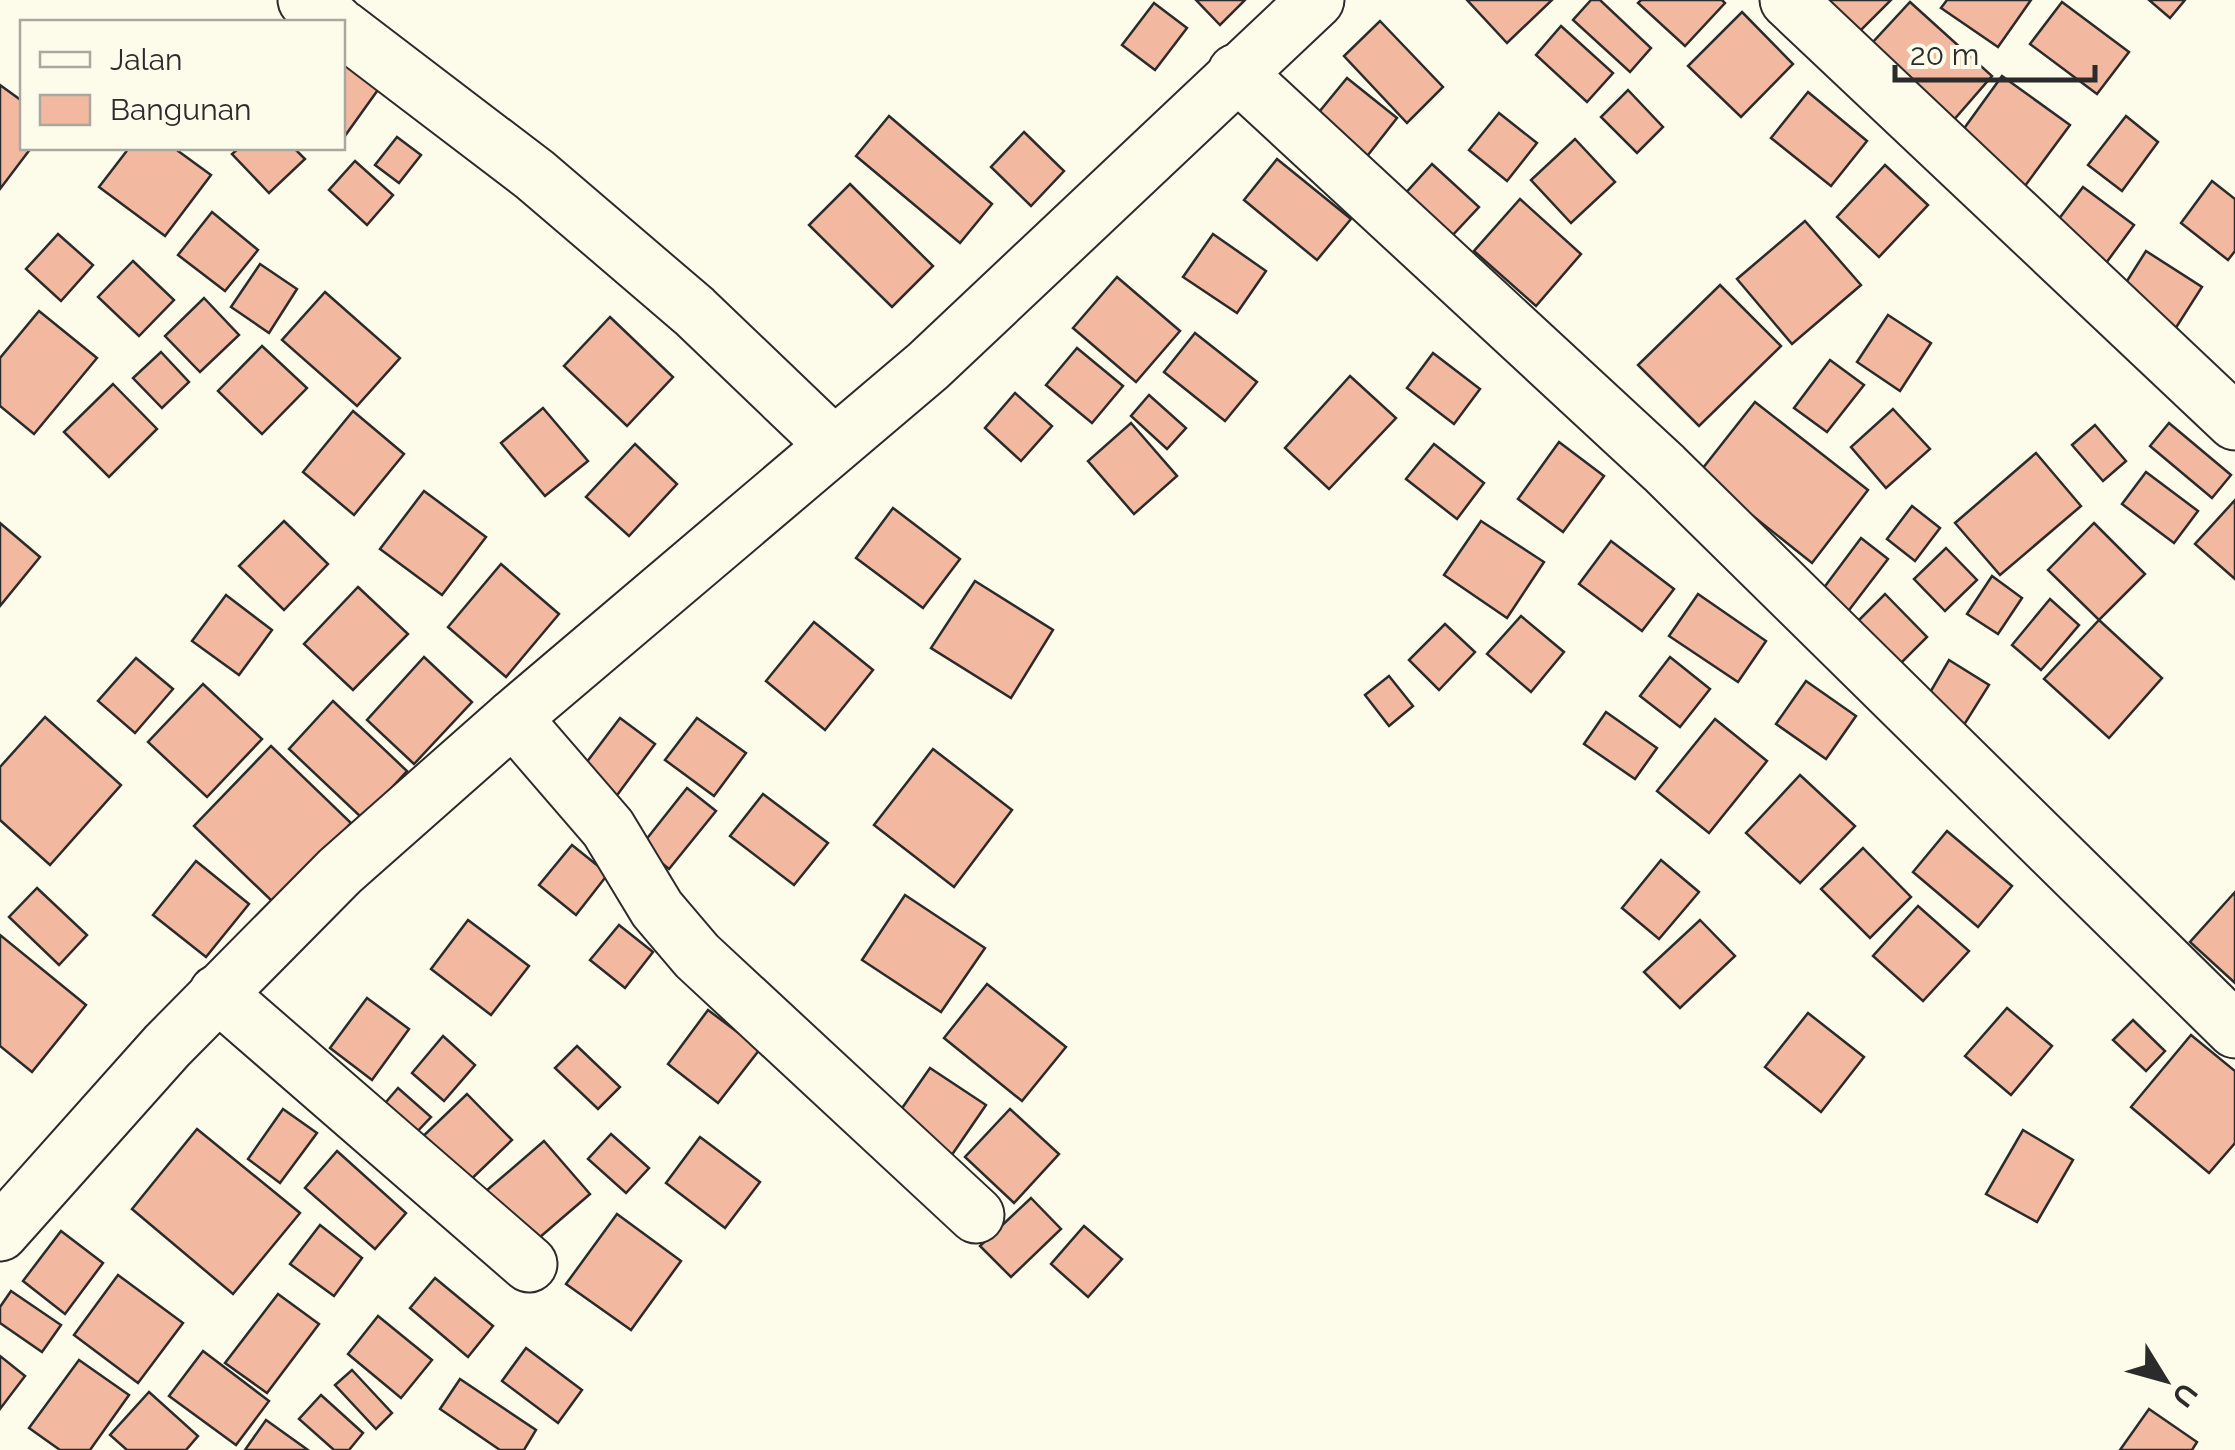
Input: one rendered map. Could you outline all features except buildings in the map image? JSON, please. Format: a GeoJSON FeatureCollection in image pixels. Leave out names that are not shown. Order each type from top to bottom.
{"type":"FeatureCollection","features":[{"type":"Feature","properties":{"kind":"street"},"geometry":{"type":"LineString","coordinates":[[306,0],[332,20]]}},
{"type":"Feature","properties":{"kind":"street"},"geometry":{"type":"LineString","coordinates":[[0,1234],[218,994],[340,871],[996,304],[1316,0]]}},
{"type":"Feature","properties":{"kind":"street"},"geometry":{"type":"LineString","coordinates":[[1788,0],[2235,422]]}},
{"type":"Feature","properties":{"kind":"street"},"geometry":{"type":"LineString","coordinates":[[345,30],[550,187],[694,311],[834,444]]}},
{"type":"Feature","properties":{"kind":"street"},"geometry":{"type":"LineString","coordinates":[[1236,72],[1664,468],[2235,1030]]}},
{"type":"Feature","properties":{"kind":"street"},"geometry":{"type":"LineString","coordinates":[[513,718],[608,828],[657,909],[697,956],[976,1215]]}},
{"type":"Feature","properties":{"kind":"street"},"geometry":{"type":"LineString","coordinates":[[218,994],[528,1264]]}}]}
